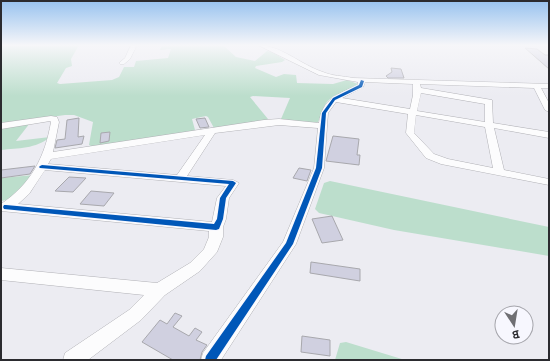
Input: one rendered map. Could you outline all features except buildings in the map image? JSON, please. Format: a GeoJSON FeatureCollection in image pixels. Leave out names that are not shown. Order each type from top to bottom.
{"type":"FeatureCollection","features":[{"type":"Feature","properties":{"kind":"street"},"geometry":{"type":"LineString","coordinates":[[297,62],[321,74],[362,81],[417,86],[486,100],[489,102],[489,125],[499,173]]}},
{"type":"Feature","properties":{"kind":"street"},"geometry":{"type":"LineString","coordinates":[[210,360],[289,244],[294,234],[303,206],[319,168],[324,113],[334,99],[361,86],[362,81]]}},
{"type":"Feature","properties":{"kind":"street"},"geometry":{"type":"LineString","coordinates":[[417,86],[501,84],[549,86]]}},
{"type":"Feature","properties":{"kind":"street"},"geometry":{"type":"LineString","coordinates":[[501,84],[503,95]]}},
{"type":"Feature","properties":{"kind":"street"},"geometry":{"type":"LineString","coordinates":[[536,85],[549,110]]}},
{"type":"Feature","properties":{"kind":"street"},"geometry":{"type":"LineString","coordinates":[[417,86],[410,133],[430,156],[445,162],[549,182]]}},
{"type":"Feature","properties":{"kind":"street"},"geometry":{"type":"LineString","coordinates":[[334,99],[549,135]]}},
{"type":"Feature","properties":{"kind":"street"},"geometry":{"type":"LineString","coordinates":[[1,126],[42,119],[54,119],[53,140],[48,156],[42,167],[33,183],[4,208]]}},
{"type":"Feature","properties":{"kind":"street"},"geometry":{"type":"LineString","coordinates":[[48,156],[272,122],[322,126]]}},
{"type":"Feature","properties":{"kind":"street"},"geometry":{"type":"LineString","coordinates":[[180,178],[211,132]]}},
{"type":"Feature","properties":{"kind":"street"},"geometry":{"type":"LineString","coordinates":[[42,167],[232,183],[223,198],[220,219],[216,227],[216,237],[210,252],[195,267],[160,290],[135,315],[72,360]]}},
{"type":"Feature","properties":{"kind":"street"},"geometry":{"type":"LineString","coordinates":[[4,208],[216,227]]}},
{"type":"Feature","properties":{"kind":"street"},"geometry":{"type":"LineString","coordinates":[[1,274],[160,290]]}},
{"type":"Feature","properties":{"kind":"green space"},"geometry":{"type":"Polygon","coordinates":[[[1,62],[71,62],[72,66],[66,68],[57,83],[60,84],[112,80],[119,77],[124,67],[134,67],[136,62],[282,62],[256,66],[255,68],[276,77],[284,74],[296,75],[297,83],[333,84],[347,80],[358,84],[352,89],[330,99],[325,105],[320,119],[316,124],[281,119],[290,98],[253,96],[250,97],[268,119],[267,121],[214,128],[206,116],[192,119],[195,130],[193,132],[93,147],[89,145],[93,122],[74,115],[1,124],[1,62]]]}},
{"type":"Feature","properties":{"kind":"green space"},"geometry":{"type":"Polygon","coordinates":[[[30,123],[16,141],[50,137],[33,146],[1,150],[1,127],[30,123]]]}},
{"type":"Feature","properties":{"kind":"green space"},"geometry":{"type":"Polygon","coordinates":[[[34,175],[24,188],[16,195],[1,201],[1,178],[34,175]]]}},
{"type":"Feature","properties":{"kind":"green space"},"geometry":{"type":"Polygon","coordinates":[[[330,181],[549,227],[549,256],[394,230],[319,213],[315,209],[324,183],[330,181]]]}},
{"type":"Feature","properties":{"kind":"green space"},"geometry":{"type":"Polygon","coordinates":[[[346,342],[405,360],[335,360],[340,343],[346,342]]]}},
{"type":"Feature","properties":{"kind":"cycle path"},"geometry":{"type":"LineString","coordinates":[[210,360],[289,244],[319,168],[324,113],[334,99],[361,86],[362,81]]}},
{"type":"Feature","properties":{"kind":"cycle path"},"geometry":{"type":"LineString","coordinates":[[6,207],[216,227],[220,219],[223,198],[233,183],[42,167]]}}]}
